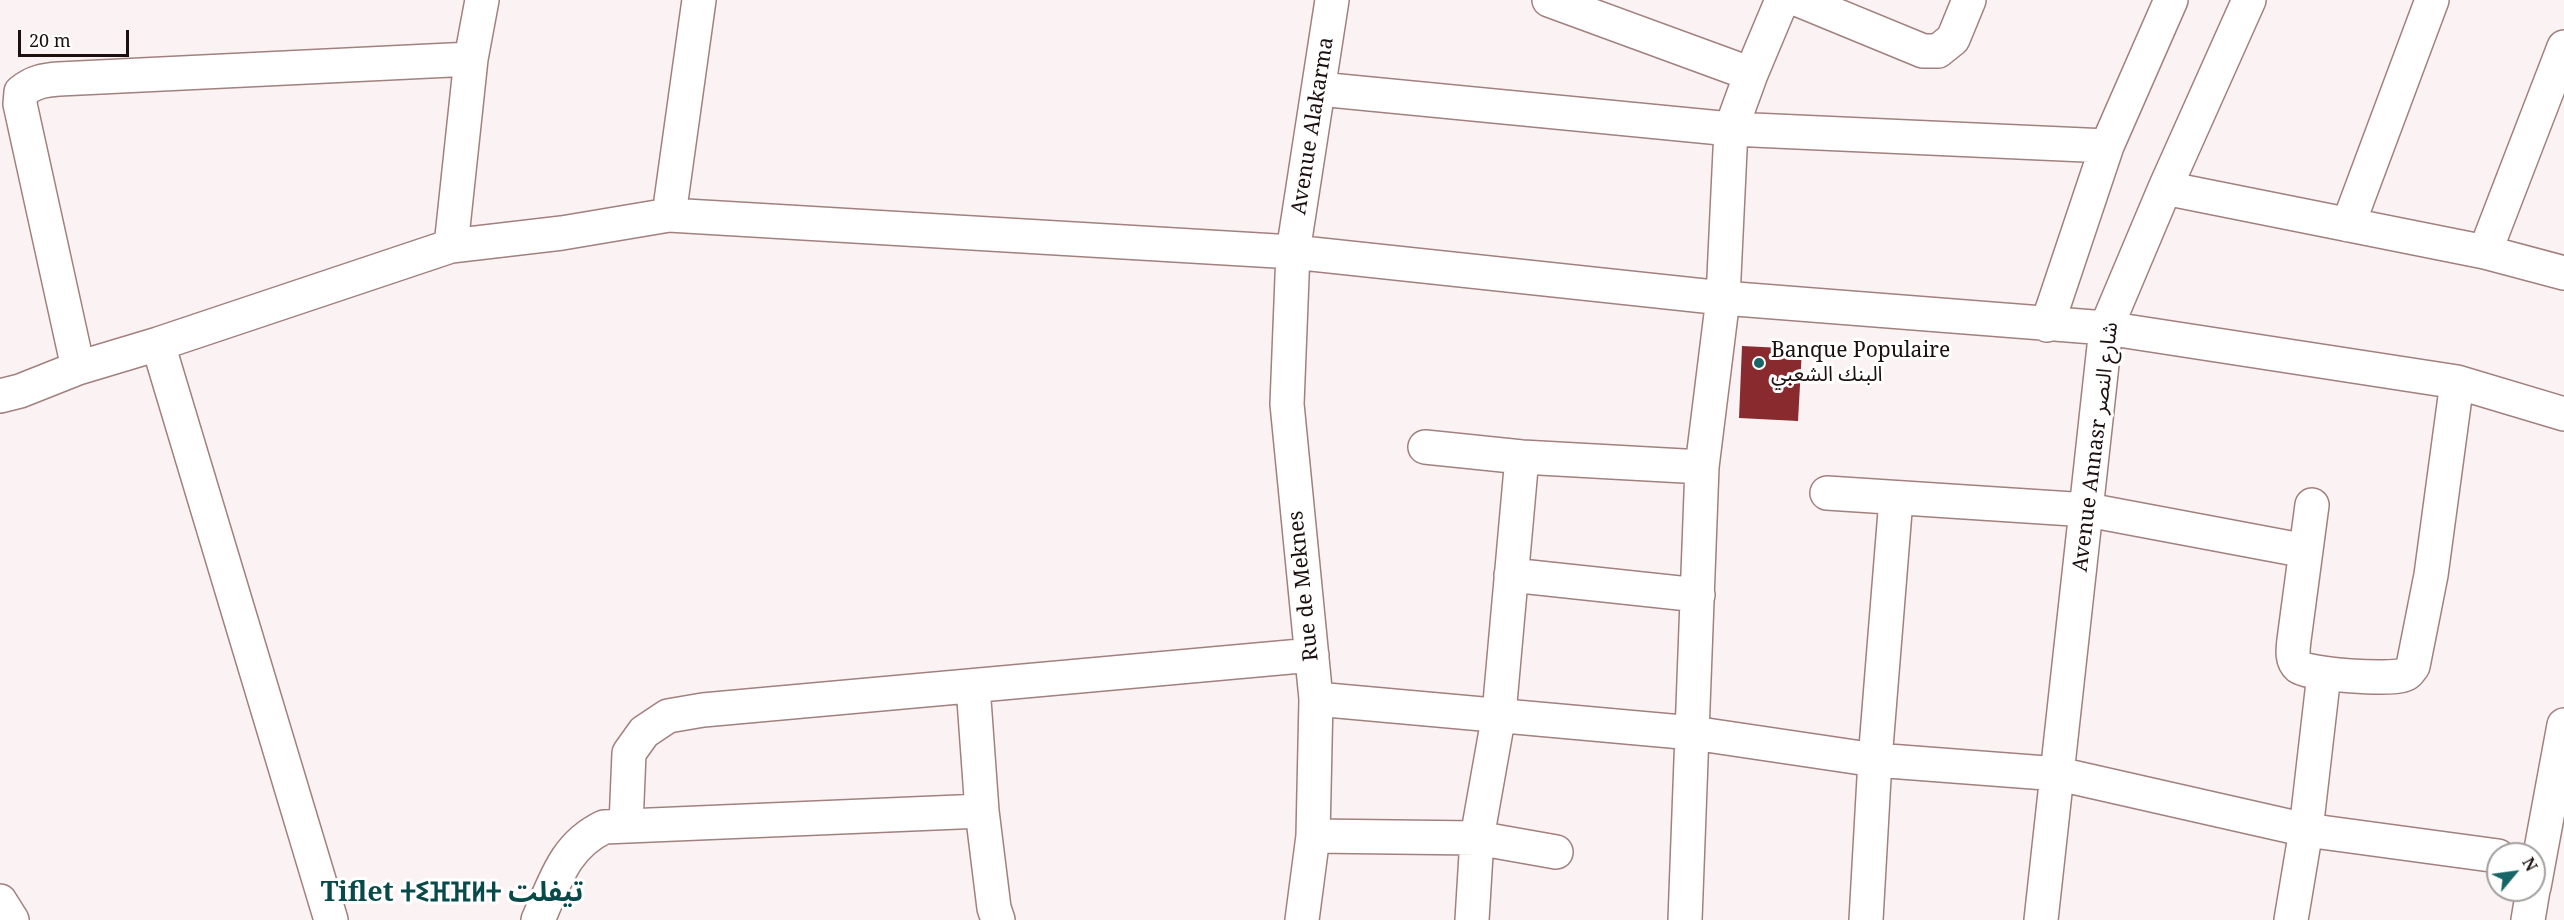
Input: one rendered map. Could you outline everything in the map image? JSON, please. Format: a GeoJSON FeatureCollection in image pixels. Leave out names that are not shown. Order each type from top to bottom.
{"type":"FeatureCollection","features":[{"type":"Feature","properties":{"kind":"street"},"geometry":{"type":"LineString","coordinates":[[451,246],[471,59],[482,0]]}},
{"type":"Feature","properties":{"kind":"street"},"geometry":{"type":"LineString","coordinates":[[669,215],[699,0]]}},
{"type":"Feature","properties":{"kind":"street","name":"Avenue Alakarma"},"geometry":{"type":"LineString","coordinates":[[1293,252],[1332,0]]}},
{"type":"Feature","properties":{"kind":"street"},"geometry":{"type":"LineString","coordinates":[[1550,0],[1751,74]]}},
{"type":"Feature","properties":{"kind":"street"},"geometry":{"type":"LineString","coordinates":[[1685,920],[1702,467],[1723,297],[1731,129],[1782,0]]}},
{"type":"Feature","properties":{"kind":"street"},"geometry":{"type":"LineString","coordinates":[[1799,0],[1923,51],[1938,51],[1953,39],[1969,0]]}},
{"type":"Feature","properties":{"kind":"street"},"geometry":{"type":"LineString","coordinates":[[2047,325],[2107,146],[2170,0]]}},
{"type":"Feature","properties":{"kind":"street","name":"Avenue Annasr شارع النصر"},"geometry":{"type":"LineString","coordinates":[[2041,920],[2088,510],[2106,327],[2249,0]]}},
{"type":"Feature","properties":{"kind":"street"},"geometry":{"type":"LineString","coordinates":[[2348,225],[2432,0]]}},
{"type":"Feature","properties":{"kind":"street"},"geometry":{"type":"LineString","coordinates":[[2485,252],[2564,47]]}},
{"type":"Feature","properties":{"kind":"street"},"geometry":{"type":"LineString","coordinates":[[78,368],[20,104],[21,92],[28,86],[43,80],[59,79],[471,59]]}},
{"type":"Feature","properties":{"kind":"street"},"geometry":{"type":"LineString","coordinates":[[1319,89],[1731,129],[2107,146]]}},
{"type":"Feature","properties":{"kind":"street"},"geometry":{"type":"LineString","coordinates":[[2165,188],[2485,252],[2564,273]]}},
{"type":"Feature","properties":{"kind":"street"},"geometry":{"type":"LineString","coordinates":[[0,396],[20,391],[78,368],[158,344],[451,246],[562,233],[669,215],[1293,252],[1723,297],[2047,325],[2106,327],[2457,382],[2564,414]]}},
{"type":"Feature","properties":{"kind":"street","name":"Rue de Meknes"},"geometry":{"type":"LineString","coordinates":[[1293,252],[1287,404],[1316,699],[1313,836],[1302,920]]}},
{"type":"Feature","properties":{"kind":"street"},"geometry":{"type":"LineString","coordinates":[[158,344],[331,920]]}},
{"type":"Feature","properties":{"kind":"street"},"geometry":{"type":"LineString","coordinates":[[2312,505],[2293,653],[2301,668],[2324,674],[2392,677],[2404,675],[2413,666],[2431,575],[2457,382]]}},
{"type":"Feature","properties":{"kind":"street"},"geometry":{"type":"LineString","coordinates":[[1425,447],[1522,456],[1702,467]]}},
{"type":"Feature","properties":{"kind":"street"},"geometry":{"type":"LineString","coordinates":[[1472,920],[1477,838],[1499,714],[1522,456]]}},
{"type":"Feature","properties":{"kind":"street"},"geometry":{"type":"LineString","coordinates":[[1827,493],[2088,510],[2306,551]]}},
{"type":"Feature","properties":{"kind":"street"},"geometry":{"type":"LineString","coordinates":[[1866,920],[1875,760],[1896,499]]}},
{"type":"Feature","properties":{"kind":"street"},"geometry":{"type":"LineString","coordinates":[[1511,575],[1698,595]]}},
{"type":"Feature","properties":{"kind":"street"},"geometry":{"type":"LineString","coordinates":[[626,825],[629,753],[644,732],[668,716],[715,709],[1312,655]]}},
{"type":"Feature","properties":{"kind":"street"},"geometry":{"type":"LineString","coordinates":[[2290,920],[2306,830],[2324,674]]}},
{"type":"Feature","properties":{"kind":"street"},"geometry":{"type":"LineString","coordinates":[[973,686],[982,811],[994,908],[998,920]]}},
{"type":"Feature","properties":{"kind":"street"},"geometry":{"type":"LineString","coordinates":[[1316,699],[1693,733],[1875,760],[2059,774],[2306,830],[2486,854]]}},
{"type":"Feature","properties":{"kind":"street"},"geometry":{"type":"LineString","coordinates":[[2541,842],[2564,725]]}},
{"type":"Feature","properties":{"kind":"street"},"geometry":{"type":"LineString","coordinates":[[538,920],[559,872],[574,849],[587,836],[604,827],[982,811]]}},
{"type":"Feature","properties":{"kind":"street"},"geometry":{"type":"LineString","coordinates":[[1313,836],[1477,838],[1556,852]]}},
{"type":"Feature","properties":{"kind":"street"},"geometry":{"type":"LineString","coordinates":[[0,901],[12,920]]}},
{"type":"Feature","properties":{"kind":"street"},"geometry":{"type":"LineString","coordinates":[[2528,920],[2531,902]]}},
{"type":"Feature","properties":{"kind":"building"},"geometry":{"type":"Polygon","coordinates":[[[1742,346],[1802,349],[1798,421],[1739,418],[1742,346]]]}},
{"type":"Feature","properties":{"kind":"place","name":"Banque Populaire البنك الشعبي"},"geometry":{"type":"Point","coordinates":[1759,363]}},
{"type":"Feature","properties":{"kind":"district","name":"Tiflet ⵜⵉⴼⴼⵍⵜ تيفلت"},"geometry":{"type":"Point","coordinates":[452,893]}}]}
